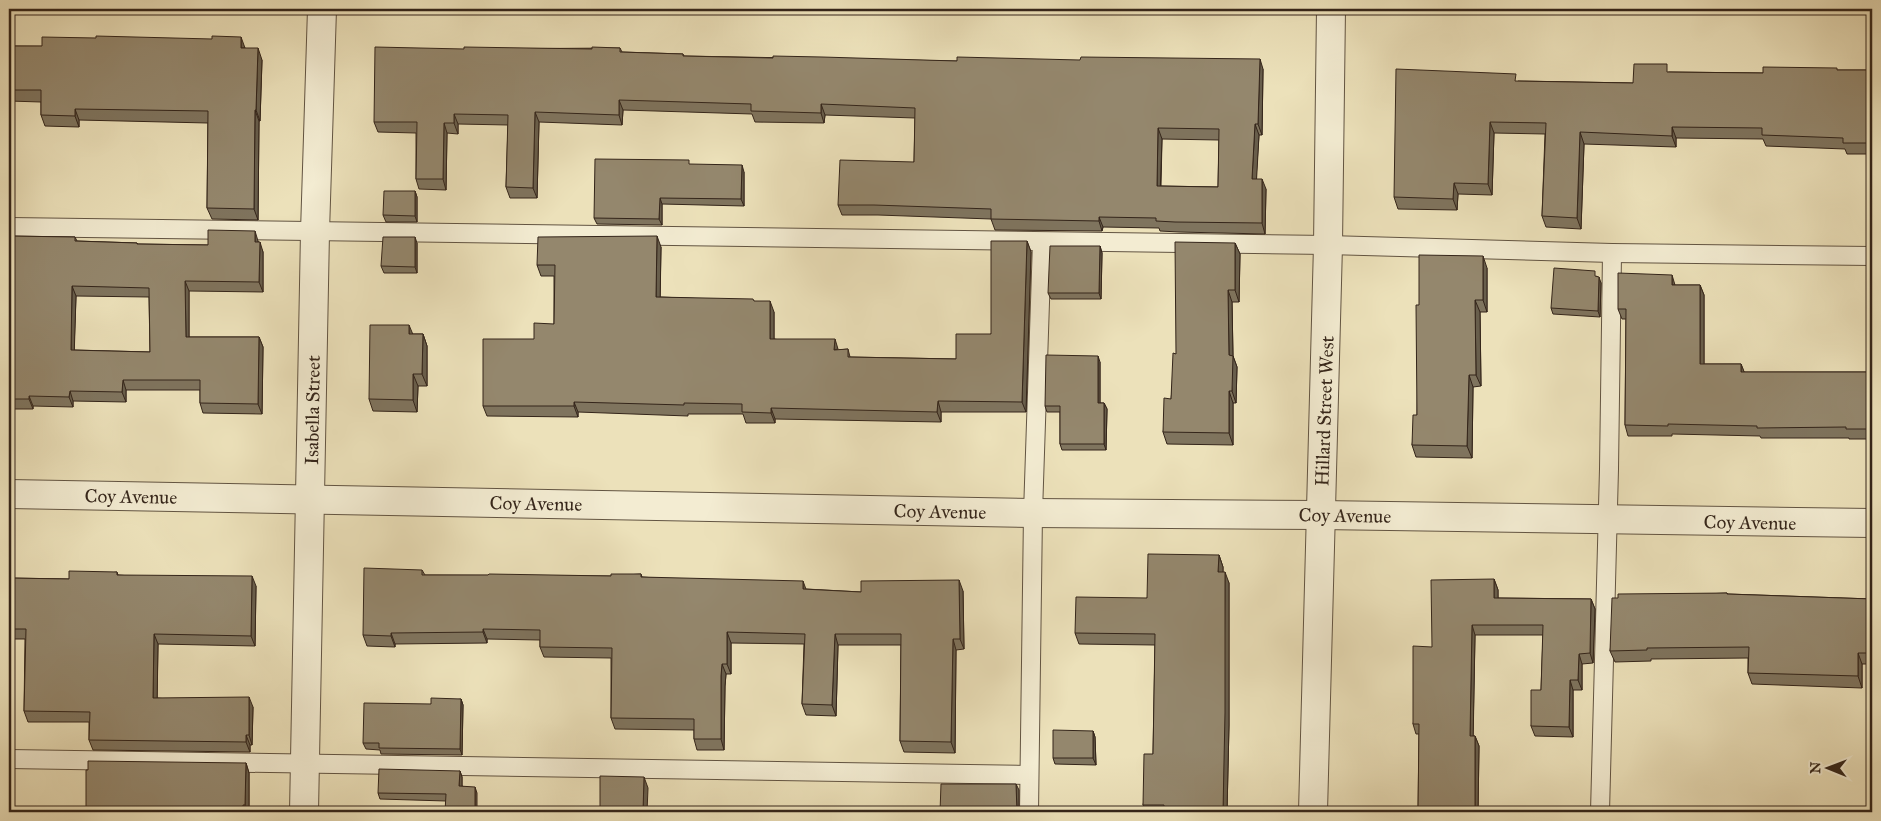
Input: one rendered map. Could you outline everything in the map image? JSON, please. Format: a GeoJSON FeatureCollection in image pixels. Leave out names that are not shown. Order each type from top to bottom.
{"type":"FeatureCollection","features":[{"type":"Feature","properties":{"kind":"street","name":"Isabella Street"},"geometry":{"type":"LineString","coordinates":[[304,812],[315,232],[322,9]]}},
{"type":"Feature","properties":{"kind":"street","name":"Hillard Street West"},"geometry":{"type":"LineString","coordinates":[[1314,812],[1328,245],[1331,9]]}},
{"type":"Feature","properties":{"kind":"street","name":"Coy Avenue"},"geometry":{"type":"LineString","coordinates":[[9,494],[311,498],[1033,513],[1872,523]]}},
{"type":"Feature","properties":{"kind":"lane"},"geometry":{"type":"LineString","coordinates":[[9,227],[1328,245],[1612,253],[1872,256]]}},
{"type":"Feature","properties":{"kind":"lane"},"geometry":{"type":"LineString","coordinates":[[1029,812],[1033,513],[1042,242]]}},
{"type":"Feature","properties":{"kind":"lane"},"geometry":{"type":"LineString","coordinates":[[1600,812],[1612,253]]}},
{"type":"Feature","properties":{"kind":"lane"},"geometry":{"type":"LineString","coordinates":[[9,759],[1029,775]]}},
{"type":"Feature","properties":{"kind":"building"},"geometry":{"type":"Polygon","coordinates":[[[96,36],[212,39],[212,36],[241,37],[241,48],[258,48],[254,209],[207,208],[208,111],[75,109],[75,116],[41,115],[41,90],[9,90],[9,46],[42,46],[42,37],[96,38],[96,36]]]}},
{"type":"Feature","properties":{"kind":"building"},"geometry":{"type":"Polygon","coordinates":[[[375,47],[592,49],[592,47],[620,48],[620,52],[683,54],[683,56],[773,58],[773,56],[957,61],[957,57],[1080,60],[1081,57],[1260,59],[1258,124],[1255,124],[1252,179],[1262,179],[1262,223],[1175,222],[1156,221],[1156,218],[1099,217],[1099,221],[991,219],[991,209],[838,205],[840,160],[914,162],[915,108],[821,104],[821,113],[751,111],[751,104],[619,100],[619,115],[535,112],[533,188],[506,187],[508,115],[454,114],[454,123],[444,123],[443,179],[416,179],[417,122],[374,122],[375,47]],[[1158,128],[1157,186],[1218,187],[1219,129],[1158,128]]]}},
{"type":"Feature","properties":{"kind":"building"},"geometry":{"type":"Polygon","coordinates":[[[1634,64],[1667,64],[1667,72],[1763,73],[1763,67],[1872,70],[1872,152],[1869,152],[1870,143],[1843,143],[1843,138],[1762,135],[1762,128],[1672,127],[1672,136],[1580,132],[1577,218],[1542,216],[1546,123],[1490,122],[1488,184],[1454,183],[1453,199],[1394,197],[1396,69],[1516,74],[1515,81],[1633,83],[1634,64]]]}},
{"type":"Feature","properties":{"kind":"building"},"geometry":{"type":"Polygon","coordinates":[[[595,159],[689,160],[689,164],[742,165],[741,199],[660,198],[659,219],[594,218],[595,159]]]}},
{"type":"Feature","properties":{"kind":"building"},"geometry":{"type":"Polygon","coordinates":[[[384,191],[415,191],[415,216],[383,215],[384,191]]]}},
{"type":"Feature","properties":{"kind":"building"},"geometry":{"type":"Polygon","coordinates":[[[208,230],[255,231],[255,242],[260,242],[259,282],[185,281],[186,337],[259,337],[258,404],[200,403],[200,380],[123,380],[122,392],[70,391],[69,397],[29,396],[29,399],[9,399],[9,236],[75,237],[75,241],[137,244],[208,245],[208,230]],[[72,286],[71,350],[150,352],[149,288],[72,286]]]}},
{"type":"Feature","properties":{"kind":"building"},"geometry":{"type":"Polygon","coordinates":[[[657,236],[656,297],[770,301],[770,339],[835,339],[834,350],[848,349],[848,357],[956,359],[956,334],[991,334],[991,241],[1027,241],[1022,402],[938,401],[937,412],[771,408],[771,413],[742,412],[742,404],[684,403],[684,405],[574,402],[574,406],[483,406],[483,339],[534,339],[534,323],[554,324],[555,265],[537,265],[538,237],[657,236]]]}},
{"type":"Feature","properties":{"kind":"building"},"geometry":{"type":"Polygon","coordinates":[[[383,237],[415,237],[415,267],[381,266],[383,237]]]}},
{"type":"Feature","properties":{"kind":"building"},"geometry":{"type":"Polygon","coordinates":[[[1175,242],[1235,243],[1235,290],[1228,290],[1229,355],[1233,356],[1232,391],[1229,391],[1229,433],[1163,432],[1164,398],[1171,399],[1173,353],[1176,354],[1175,242]]]}},
{"type":"Feature","properties":{"kind":"building"},"geometry":{"type":"Polygon","coordinates":[[[1050,246],[1100,246],[1099,293],[1048,293],[1050,246]]]}},
{"type":"Feature","properties":{"kind":"building"},"geometry":{"type":"Polygon","coordinates":[[[1419,255],[1483,256],[1483,300],[1475,300],[1476,375],[1469,375],[1467,446],[1412,445],[1413,415],[1417,415],[1416,305],[1419,305],[1419,255]]]}},
{"type":"Feature","properties":{"kind":"building"},"geometry":{"type":"Polygon","coordinates":[[[1554,268],[1595,271],[1595,276],[1599,277],[1598,311],[1551,308],[1554,268]]]}},
{"type":"Feature","properties":{"kind":"building"},"geometry":{"type":"Polygon","coordinates":[[[1618,273],[1672,275],[1672,285],[1700,285],[1700,364],[1741,364],[1741,372],[1872,372],[1872,429],[1846,429],[1846,427],[1757,428],[1757,426],[1668,424],[1668,426],[1625,425],[1626,309],[1618,309],[1618,273]]]}},
{"type":"Feature","properties":{"kind":"building"},"geometry":{"type":"Polygon","coordinates":[[[370,325],[409,325],[409,334],[423,334],[422,374],[413,374],[413,400],[369,399],[370,325]]]}},
{"type":"Feature","properties":{"kind":"building"},"geometry":{"type":"Polygon","coordinates":[[[1046,355],[1098,356],[1098,403],[1104,403],[1104,444],[1060,444],[1060,406],[1045,406],[1046,355]]]}},
{"type":"Feature","properties":{"kind":"building"},"geometry":{"type":"Polygon","coordinates":[[[1148,554],[1219,555],[1218,572],[1225,572],[1223,812],[1164,812],[1164,805],[1143,805],[1144,754],[1153,754],[1155,634],[1075,633],[1076,597],[1147,598],[1148,554]]]}},
{"type":"Feature","properties":{"kind":"building"},"geometry":{"type":"Polygon","coordinates":[[[364,568],[422,570],[422,575],[611,576],[611,574],[641,574],[641,577],[803,581],[803,589],[861,592],[861,581],[959,580],[960,639],[953,639],[951,742],[900,741],[901,634],[835,634],[832,705],[802,704],[805,634],[727,632],[727,664],[722,664],[721,676],[721,739],[694,739],[694,719],[611,718],[612,648],[540,647],[540,630],[483,629],[483,632],[391,633],[391,636],[363,635],[364,568]]]}},
{"type":"Feature","properties":{"kind":"building"},"geometry":{"type":"Polygon","coordinates":[[[69,571],[117,572],[117,575],[252,576],[251,636],[154,634],[153,698],[249,697],[249,735],[246,735],[246,742],[89,740],[90,712],[24,711],[26,629],[9,629],[9,578],[69,579],[69,571]]]}},
{"type":"Feature","properties":{"kind":"building"},"geometry":{"type":"Polygon","coordinates":[[[1494,579],[1494,598],[1591,599],[1590,653],[1579,654],[1578,680],[1570,680],[1569,727],[1531,726],[1531,690],[1541,690],[1543,625],[1472,625],[1470,736],[1475,736],[1475,811],[1418,812],[1419,724],[1413,724],[1413,646],[1432,647],[1431,580],[1494,579]]]}},
{"type":"Feature","properties":{"kind":"building"},"geometry":{"type":"Polygon","coordinates":[[[1727,593],[1872,599],[1872,653],[1858,653],[1858,676],[1748,673],[1749,647],[1647,648],[1647,650],[1610,651],[1612,598],[1618,598],[1618,594],[1727,593]]]}},
{"type":"Feature","properties":{"kind":"building"},"geometry":{"type":"Polygon","coordinates":[[[431,698],[461,699],[460,749],[379,748],[379,743],[363,743],[364,703],[431,704],[431,698]]]}},
{"type":"Feature","properties":{"kind":"building"},"geometry":{"type":"Polygon","coordinates":[[[1053,730],[1093,731],[1093,758],[1053,758],[1053,730]]]}},
{"type":"Feature","properties":{"kind":"building"},"geometry":{"type":"Polygon","coordinates":[[[88,761],[246,763],[245,805],[243,805],[243,812],[86,812],[86,770],[88,770],[88,761]]]}},
{"type":"Feature","properties":{"kind":"building"},"geometry":{"type":"Polygon","coordinates":[[[379,769],[460,771],[459,786],[475,787],[475,812],[445,812],[446,794],[378,793],[379,769]]]}},
{"type":"Feature","properties":{"kind":"building"},"geometry":{"type":"Polygon","coordinates":[[[600,776],[644,777],[643,812],[600,812],[600,776]]]}},
{"type":"Feature","properties":{"kind":"building"},"geometry":{"type":"Polygon","coordinates":[[[941,784],[1016,784],[1017,812],[940,812],[941,784]]]}}]}
